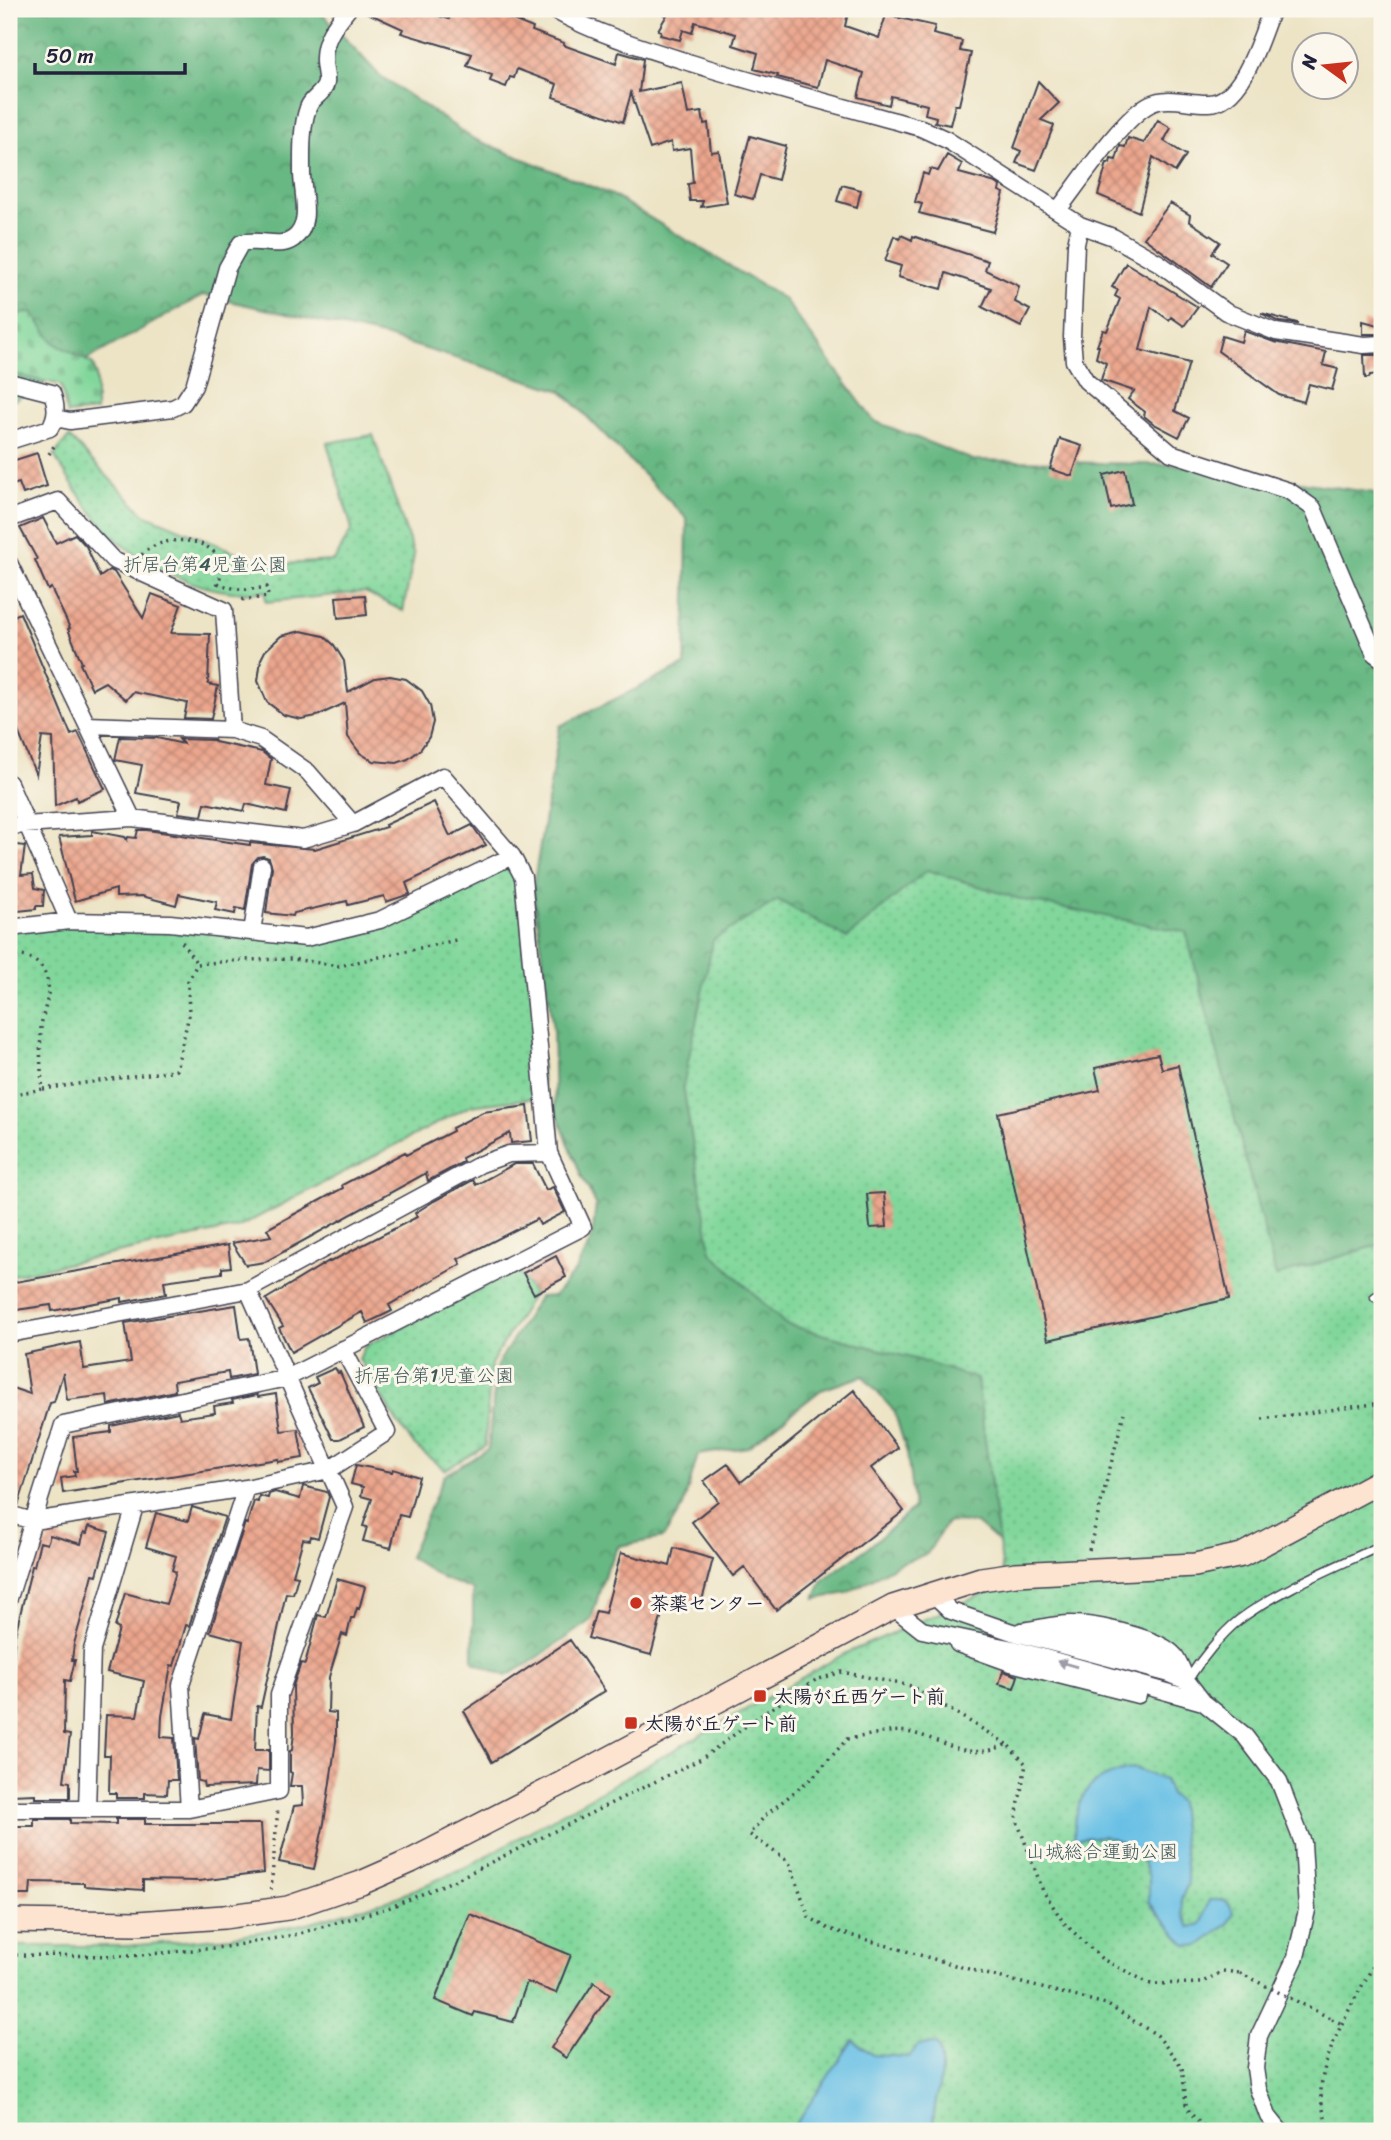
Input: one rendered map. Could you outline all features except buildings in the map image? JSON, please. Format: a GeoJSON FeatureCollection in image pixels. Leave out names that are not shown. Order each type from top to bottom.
{"type":"FeatureCollection","features":[{"type":"Feature","properties":{"kind":"street"},"geometry":{"type":"LineString","coordinates":[[55,418],[70,421],[173,408],[183,403],[194,386],[227,268],[234,254],[242,243],[254,240],[281,245],[299,234],[306,212],[302,173],[308,106],[323,91],[326,82],[326,41],[348,9]]}},
{"type":"Feature","properties":{"kind":"street"},"geometry":{"type":"LineString","coordinates":[[552,9],[578,24],[623,41],[746,80],[922,128],[947,140],[1080,225],[1113,237],[1159,263],[1226,312],[1276,332],[1364,345],[1382,344]]}},
{"type":"Feature","properties":{"kind":"street"},"geometry":{"type":"LineString","coordinates":[[1058,210],[1126,122],[1149,105],[1166,100],[1212,103],[1223,99],[1248,71],[1272,9]]}},
{"type":"Feature","properties":{"kind":"street"},"geometry":{"type":"LineString","coordinates":[[1080,225],[1076,244],[1072,337],[1074,361],[1086,381],[1171,453],[1289,491],[1313,508],[1375,654],[1382,659]]}},
{"type":"Feature","properties":{"kind":"street"},"geometry":{"type":"LineString","coordinates":[[9,382],[52,393],[56,405],[55,418],[50,428],[9,441]]}},
{"type":"Feature","properties":{"kind":"street"},"geometry":{"type":"LineString","coordinates":[[9,519],[58,501],[113,559],[224,610],[232,730]]}},
{"type":"Feature","properties":{"kind":"street"},"geometry":{"type":"LineString","coordinates":[[9,563],[132,818]]}},
{"type":"Feature","properties":{"kind":"street"},"geometry":{"type":"LineString","coordinates":[[87,725],[232,730],[261,739],[308,772],[353,824]]}},
{"type":"Feature","properties":{"kind":"street"},"geometry":{"type":"LineString","coordinates":[[9,826],[132,818],[265,840],[303,839],[353,824],[443,776],[512,856],[523,877],[549,1153],[583,1227],[287,1378],[63,1425],[9,1598]]}},
{"type":"Feature","properties":{"kind":"street"},"geometry":{"type":"LineString","coordinates":[[9,783],[69,921]]}},
{"type":"Feature","properties":{"kind":"street"},"geometry":{"type":"LineString","coordinates":[[9,928],[69,921],[170,923],[306,938],[380,920],[512,856]]}},
{"type":"Feature","properties":{"kind":"street"},"geometry":{"type":"LineString","coordinates":[[252,932],[262,866]]}},
{"type":"Feature","properties":{"kind":"street"},"geometry":{"type":"LineString","coordinates":[[9,1335],[248,1290],[481,1164],[509,1154],[549,1153]]}},
{"type":"Feature","properties":{"kind":"street"},"geometry":{"type":"LineString","coordinates":[[9,1809],[189,1809],[279,1791],[279,1695],[345,1507],[248,1290]]}},
{"type":"Feature","properties":{"kind":"street"},"geometry":{"type":"LineString","coordinates":[[9,1514],[33,1521],[246,1488],[329,1470],[387,1432],[343,1349]]}},
{"type":"Feature","properties":{"kind":"street"},"geometry":{"type":"LineString","coordinates":[[9,1921],[137,1923],[224,1917],[288,1908],[361,1884],[411,1861],[893,1607],[981,1579],[1016,1574],[1195,1565],[1242,1555],[1382,1480]]}},
{"type":"Feature","properties":{"kind":"street"},"geometry":{"type":"LineString","coordinates":[[189,1809],[181,1685],[246,1488]]}},
{"type":"Feature","properties":{"kind":"street"},"geometry":{"type":"LineString","coordinates":[[87,1809],[92,1650],[135,1506]]}},
{"type":"Feature","properties":{"kind":"street"},"geometry":{"type":"LineString","coordinates":[[932,1593],[951,1611],[1012,1632],[1170,1674],[1188,1672]]}},
{"type":"Feature","properties":{"kind":"street"},"geometry":{"type":"LineString","coordinates":[[893,1607],[922,1630],[988,1657],[1143,1696],[1203,1702]]}},
{"type":"Feature","properties":{"kind":"street"},"geometry":{"type":"LineString","coordinates":[[1012,1632],[1068,1624],[1081,1625],[1150,1641],[1163,1647],[1188,1672],[1203,1702],[1244,1735],[1279,1782],[1303,1843],[1307,1910],[1296,1957],[1259,2036],[1255,2068],[1258,2089],[1268,2116],[1280,2131]]}},
{"type":"Feature","properties":{"kind":"lane"},"geometry":{"type":"LineString","coordinates":[[1188,1672],[1237,1621],[1282,1592],[1382,1545]]}},
{"type":"Feature","properties":{"kind":"path"},"geometry":{"type":"LineString","coordinates":[[141,557],[144,552],[171,541],[188,540],[218,554],[222,574],[218,583],[230,589],[267,587],[268,597],[245,601],[230,600]]}},
{"type":"Feature","properties":{"kind":"path"},"geometry":{"type":"LineString","coordinates":[[9,1095],[176,1070],[189,1015],[188,981],[197,964],[293,959],[339,966],[456,940]]}},
{"type":"Feature","properties":{"kind":"path"},"geometry":{"type":"LineString","coordinates":[[9,957],[15,955],[33,959],[44,971],[49,986],[42,1023],[40,1068],[43,1089]]}},
{"type":"Feature","properties":{"kind":"path"},"geometry":{"type":"LineString","coordinates":[[1262,1419],[1382,1403]]}},
{"type":"Feature","properties":{"kind":"path"},"geometry":{"type":"LineString","coordinates":[[1089,1550],[1124,1413]]}},
{"type":"Feature","properties":{"kind":"path"},"geometry":{"type":"LineString","coordinates":[[9,1955],[130,1956],[225,1947],[294,1935],[391,1907],[455,1880],[701,1759],[805,1687],[842,1672],[911,1686],[1007,1744],[1026,1764],[1016,1818],[1043,1891],[1064,1923],[1101,1959],[1152,1984],[1201,1983],[1223,1971],[1240,1973],[1342,2024]]}},
{"type":"Feature","properties":{"kind":"path"},"geometry":{"type":"LineString","coordinates":[[1007,1744],[991,1751],[970,1752],[905,1731],[848,1739],[814,1776],[766,1815],[749,1834],[789,1862],[809,1917],[830,1929],[986,1974],[1106,2004],[1157,2035],[1181,2067],[1186,2104],[1190,2113],[1209,2131]]}},
{"type":"Feature","properties":{"kind":"path"},"geometry":{"type":"LineString","coordinates":[[270,1894],[278,1829]]}},
{"type":"Feature","properties":{"kind":"path"},"geometry":{"type":"LineString","coordinates":[[1330,2131],[1321,2094],[1327,2062],[1342,2024],[1382,1950]]}},
{"type":"Feature","properties":{"kind":"green space"},"geometry":{"type":"Polygon","coordinates":[[[9,9],[318,9],[379,75],[472,138],[612,195],[784,299],[874,421],[973,460],[1184,465],[1382,494],[1382,1244],[1276,1276],[1223,1077],[977,1379],[999,1543],[976,1523],[947,1522],[927,1554],[900,1563],[847,1593],[815,1599],[823,1580],[870,1546],[914,1508],[907,1453],[894,1411],[863,1376],[821,1390],[748,1447],[698,1455],[683,1506],[663,1538],[619,1546],[606,1570],[591,1620],[530,1663],[506,1676],[473,1662],[473,1590],[444,1579],[409,1557],[444,1476],[488,1449],[497,1365],[539,1297],[554,1296],[576,1270],[592,1238],[596,1204],[581,1175],[555,1109],[553,1029],[533,887],[560,726],[685,665],[687,519],[562,391],[387,337],[203,295],[9,403],[9,9]]]}},
{"type":"Feature","properties":{"kind":"green space"},"geometry":{"type":"Polygon","coordinates":[[[32,312],[54,343],[93,364],[96,375],[96,411],[67,414],[61,385],[9,373],[9,316],[32,312]]]}},
{"type":"Feature","properties":{"kind":"green space","name":"折居台第4児童公園"},"geometry":{"type":"Polygon","coordinates":[[[373,435],[414,555],[403,611],[365,592],[266,602],[265,591],[247,593],[210,588],[173,575],[139,557],[104,527],[54,455],[69,437],[144,514],[266,565],[334,561],[352,529],[327,443],[373,435]]]}},
{"type":"Feature","properties":{"kind":"green space"},"geometry":{"type":"Polygon","coordinates":[[[512,856],[533,887],[543,1097],[470,1106],[239,1227],[9,1276],[9,928],[69,921],[306,938],[380,920],[512,856]]]}},
{"type":"Feature","properties":{"kind":"green space","name":"山城総合運動公園"},"geometry":{"type":"Polygon","coordinates":[[[927,870],[1023,900],[1186,932],[1276,1276],[1382,1244],[1382,2131],[9,2131],[9,1946],[127,1946],[230,1937],[304,1924],[390,1900],[465,1868],[844,1654],[988,1592],[1005,1588],[977,1379],[915,1359],[785,1324],[711,1252],[683,1086],[713,940],[778,900],[847,938],[927,870]]]}},
{"type":"Feature","properties":{"kind":"green space","name":"折居台第1児童公園"},"geometry":{"type":"Polygon","coordinates":[[[518,1270],[533,1294],[491,1364],[485,1446],[445,1470],[415,1446],[397,1422],[359,1359],[365,1346],[518,1270]]]}},
{"type":"Feature","properties":{"kind":"water"},"geometry":{"type":"Polygon","coordinates":[[[1134,1768],[1164,1780],[1170,1794],[1179,1802],[1188,1884],[1181,1899],[1183,1915],[1190,1927],[1201,1924],[1209,1900],[1224,1900],[1233,1913],[1228,1924],[1199,1946],[1184,1943],[1149,1902],[1149,1877],[1141,1857],[1123,1843],[1103,1836],[1074,1839],[1077,1809],[1088,1790],[1106,1777],[1134,1768]]]}},
{"type":"Feature","properties":{"kind":"water"},"geometry":{"type":"Polygon","coordinates":[[[853,2040],[873,2055],[909,2057],[918,2045],[937,2044],[941,2066],[933,2131],[791,2131],[853,2040]]]}},
{"type":"Feature","properties":{"kind":"place","name":"茶薬センター"},"geometry":{"type":"Point","coordinates":[636,1603]}},
{"type":"Feature","properties":{"kind":"place","name":"太陽が丘西ゲート前"},"geometry":{"type":"Point","coordinates":[760,1696]}},
{"type":"Feature","properties":{"kind":"place","name":"太陽が丘ゲート前"},"geometry":{"type":"Point","coordinates":[631,1723]}}]}
